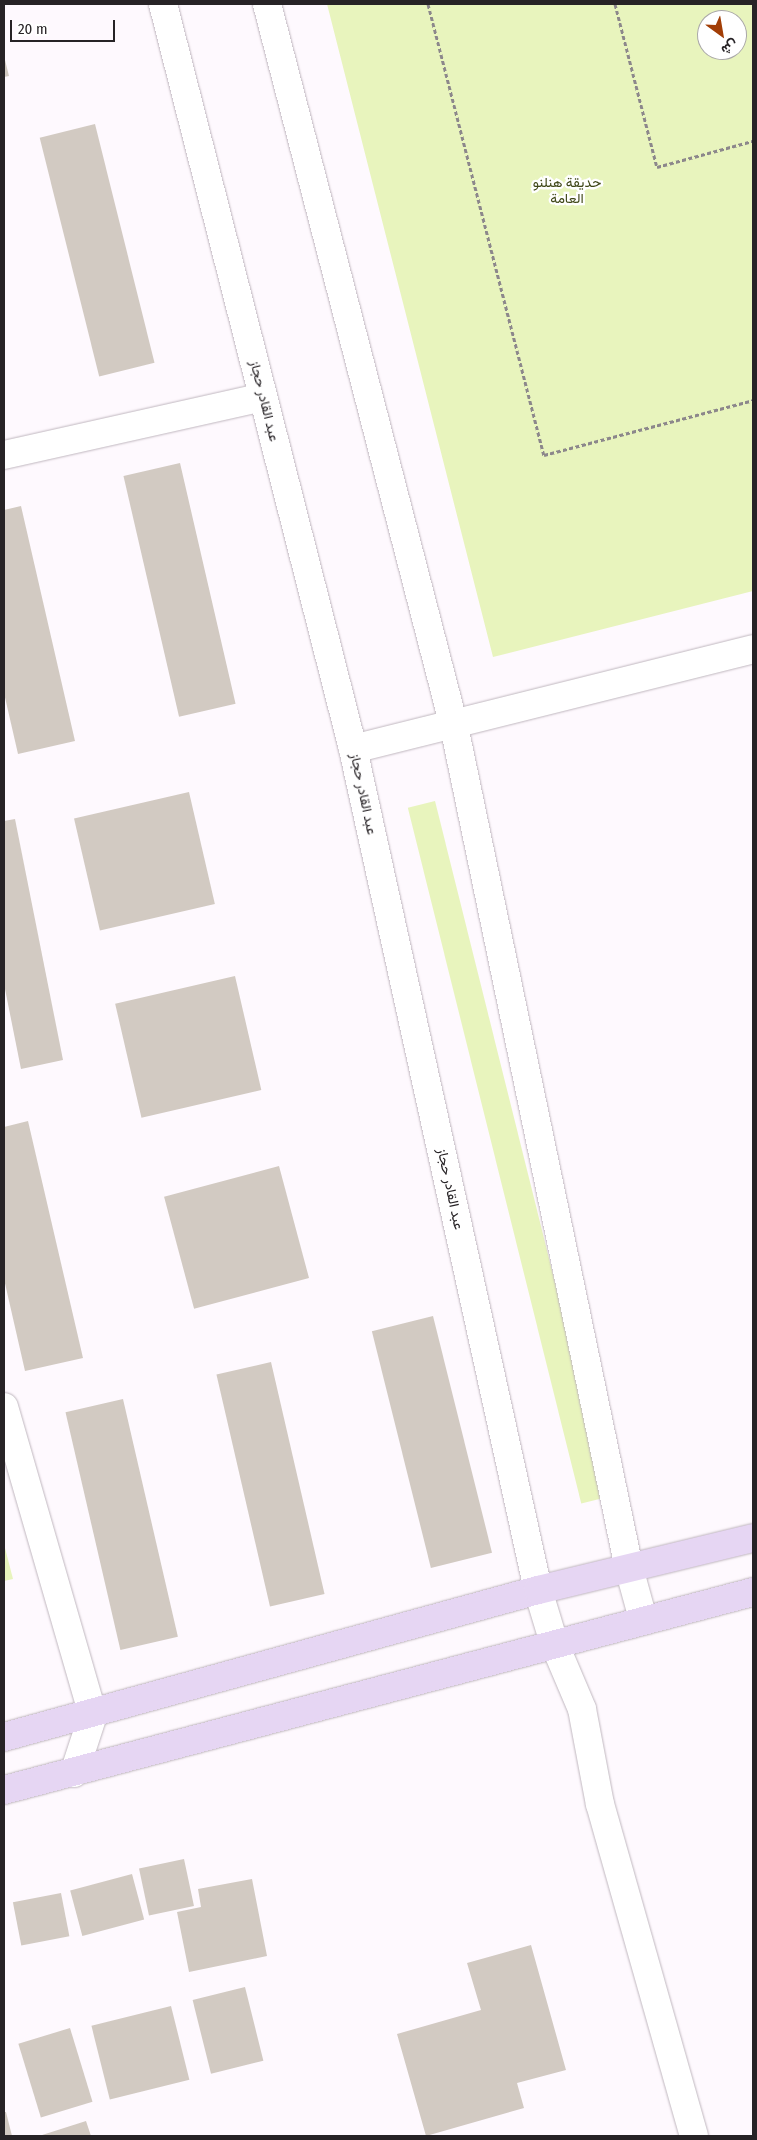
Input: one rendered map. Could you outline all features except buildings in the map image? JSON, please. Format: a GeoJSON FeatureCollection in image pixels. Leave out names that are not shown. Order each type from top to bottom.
{"type":"FeatureCollection","features":[{"type":"Feature","properties":{"kind":"main road"},"geometry":{"type":"LineString","coordinates":[[4,1738],[93,1715],[538,1590],[753,1538]]}},
{"type":"Feature","properties":{"kind":"main road"},"geometry":{"type":"LineString","coordinates":[[4,1790],[74,1773],[643,1619],[753,1592]]}},
{"type":"Feature","properties":{"kind":"street","name":"عبد القادر حجاز"},"geometry":{"type":"LineString","coordinates":[[163,4],[353,749],[538,1590],[554,1644],[582,1708],[600,1804],[694,2136]]}},
{"type":"Feature","properties":{"kind":"street"},"geometry":{"type":"LineString","coordinates":[[267,4],[454,726],[629,1568],[643,1619]]}},
{"type":"Feature","properties":{"kind":"street"},"geometry":{"type":"LineString","coordinates":[[4,456],[263,397]]}},
{"type":"Feature","properties":{"kind":"street"},"geometry":{"type":"LineString","coordinates":[[353,749],[454,726],[753,649]]}},
{"type":"Feature","properties":{"kind":"street"},"geometry":{"type":"LineString","coordinates":[[4,1407],[93,1715],[74,1773]]}},
{"type":"Feature","properties":{"kind":"path"},"geometry":{"type":"LineString","coordinates":[[428,4],[544,454],[753,400]]}},
{"type":"Feature","properties":{"kind":"path"},"geometry":{"type":"LineString","coordinates":[[615,4],[657,167],[753,141]]}},
{"type":"Feature","properties":{"kind":"green space","name":"حديقة هنلنو العامة"},"geometry":{"type":"Polygon","coordinates":[[[327,4],[753,4],[753,591],[493,657],[327,4]]]}},
{"type":"Feature","properties":{"kind":"green space"},"geometry":{"type":"Polygon","coordinates":[[[435,801],[608,1497],[581,1503],[408,808],[435,801]]]}},
{"type":"Feature","properties":{"kind":"green space"},"geometry":{"type":"Polygon","coordinates":[[[4,1544],[13,1579],[4,1581],[4,1544]]]}}]}
